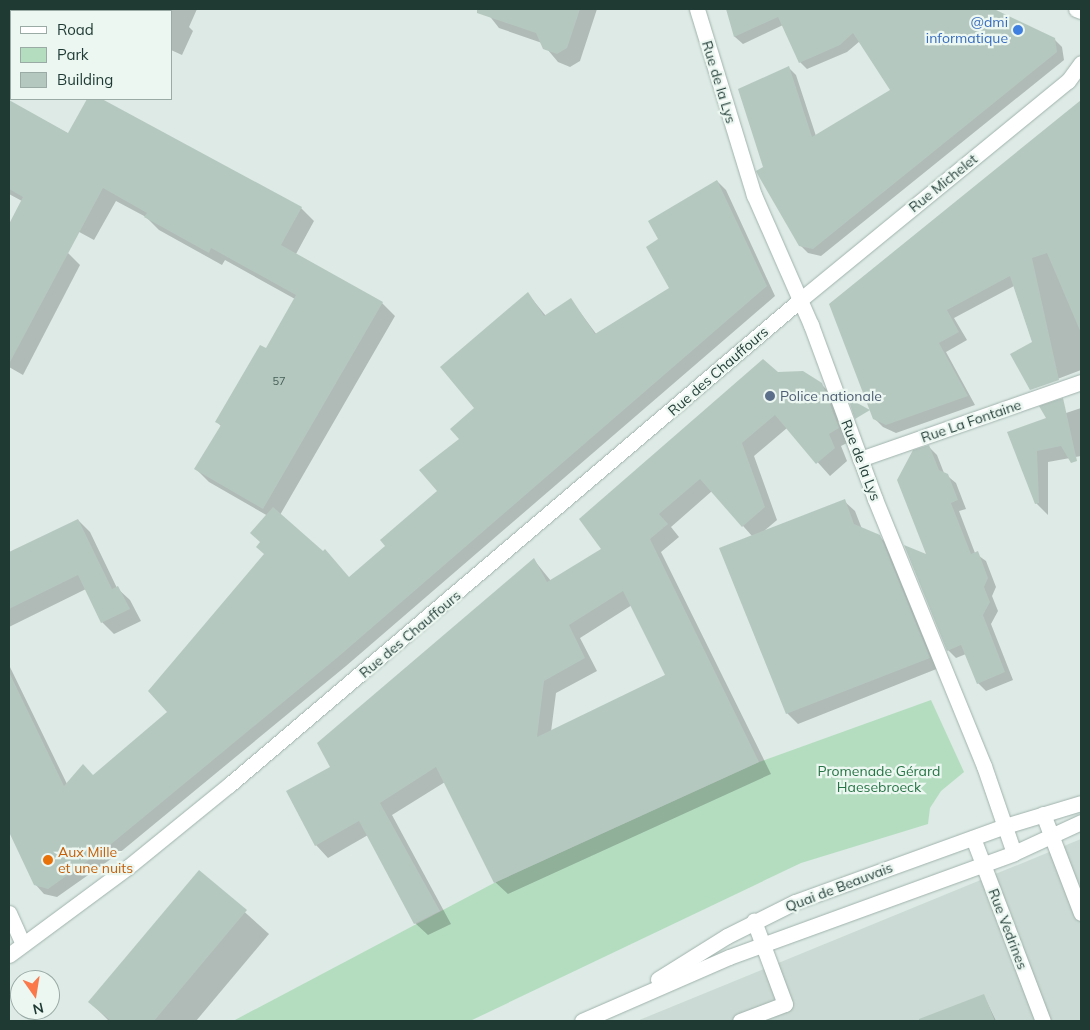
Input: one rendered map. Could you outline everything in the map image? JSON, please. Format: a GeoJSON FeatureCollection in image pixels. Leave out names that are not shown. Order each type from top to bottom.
{"type":"FeatureCollection","features":[{"type":"Feature","properties":{"kind":"street","name":"Rue de la Lys"},"geometry":{"type":"LineString","coordinates":[[697,9],[754,195],[800,300],[860,459],[984,766],[1014,853]]}},
{"type":"Feature","properties":{"kind":"street"},"geometry":{"type":"LineString","coordinates":[[1076,9],[1081,11]]}},
{"type":"Feature","properties":{"kind":"street","name":"Rue Michelet"},"geometry":{"type":"LineString","coordinates":[[800,300],[1068,81],[1081,63]]}},
{"type":"Feature","properties":{"kind":"street","name":"Rue des Chauffours"},"geometry":{"type":"LineString","coordinates":[[9,955],[128,866],[229,785],[800,300]]}},
{"type":"Feature","properties":{"kind":"street","name":"Rue La Fontaine"},"geometry":{"type":"LineString","coordinates":[[860,459],[1081,382]]}},
{"type":"Feature","properties":{"kind":"street","name":"Quai de Beauvais"},"geometry":{"type":"LineString","coordinates":[[614,1006],[754,921],[796,902],[1005,826],[1081,803]]}},
{"type":"Feature","properties":{"kind":"street"},"geometry":{"type":"LineString","coordinates":[[1043,814],[1081,913]]}},
{"type":"Feature","properties":{"kind":"street","name":"Quai de Beauvais"},"geometry":{"type":"LineString","coordinates":[[582,1021],[763,944],[1014,853],[1052,838],[1081,822]]}},
{"type":"Feature","properties":{"kind":"street","name":"Rue Vedrines"},"geometry":{"type":"LineString","coordinates":[[973,838],[1043,1021]]}},
{"type":"Feature","properties":{"kind":"street"},"geometry":{"type":"LineString","coordinates":[[9,913],[23,944]]}},
{"type":"Feature","properties":{"kind":"street"},"geometry":{"type":"LineString","coordinates":[[740,1021],[785,1004],[754,921]]}},
{"type":"Feature","properties":{"kind":"shaded area"},"geometry":{"type":"Polygon","coordinates":[[[1081,839],[1081,1021],[637,1021],[1081,839]]]}},
{"type":"Feature","properties":{"kind":"green space","name":"Promenade Gérard Haesebroeck"},"geometry":{"type":"Polygon","coordinates":[[[931,700],[964,772],[941,791],[930,808],[928,824],[801,863],[470,1021],[233,1021],[494,883],[759,762],[931,700]]]}},
{"type":"Feature","properties":{"kind":"building"},"geometry":{"type":"Polygon","coordinates":[[[477,9],[580,9],[567,48],[557,54],[543,49],[536,33],[477,13],[477,9]]]}},
{"type":"Feature","properties":{"kind":"building"},"geometry":{"type":"Polygon","coordinates":[[[726,9],[994,9],[1055,38],[1057,52],[813,249],[799,246],[756,171],[763,167],[738,89],[789,66],[812,137],[890,90],[853,33],[840,45],[799,63],[778,17],[734,37],[726,9]]]}},
{"type":"Feature","properties":{"kind":"building"},"geometry":{"type":"Polygon","coordinates":[[[9,100],[68,133],[86,100],[104,100],[302,207],[281,245],[383,302],[263,509],[194,469],[221,425],[215,422],[260,345],[266,348],[296,295],[211,248],[209,253],[144,217],[147,213],[103,188],[9,364],[9,224],[23,197],[9,189],[9,100]]]}},
{"type":"Feature","properties":{"kind":"building"},"geometry":{"type":"Polygon","coordinates":[[[1081,100],[1081,333],[1047,253],[1032,258],[1059,380],[1030,390],[1010,354],[1032,342],[1010,276],[947,310],[959,332],[939,343],[968,396],[886,425],[873,419],[829,304],[1081,100]]]}},
{"type":"Feature","properties":{"kind":"building"},"geometry":{"type":"Polygon","coordinates":[[[717,180],[767,286],[338,657],[110,845],[48,889],[34,885],[9,832],[9,672],[64,786],[83,764],[93,775],[167,712],[148,691],[264,554],[256,547],[260,542],[250,533],[273,507],[323,551],[325,549],[349,577],[385,546],[380,540],[437,491],[419,470],[459,439],[450,429],[474,408],[440,367],[528,292],[544,316],[571,298],[595,334],[669,288],[646,247],[658,239],[648,221],[717,180]]]}},
{"type":"Feature","properties":{"kind":"building"},"geometry":{"type":"Polygon","coordinates":[[[763,359],[778,372],[803,371],[822,383],[839,428],[829,434],[835,448],[816,464],[775,415],[742,443],[765,507],[742,527],[700,479],[659,514],[668,524],[650,539],[759,762],[494,883],[436,767],[380,803],[440,911],[414,924],[359,821],[315,846],[286,791],[330,767],[317,743],[534,558],[547,582],[601,549],[579,519],[763,359]],[[623,591],[569,625],[585,658],[544,681],[537,737],[665,675],[623,591]]]}},
{"type":"Feature","properties":{"kind":"building"},"geometry":{"type":"Polygon","coordinates":[[[848,398],[870,410],[855,419],[848,398]]]}},
{"type":"Feature","properties":{"kind":"building"},"geometry":{"type":"Polygon","coordinates":[[[1063,398],[1077,461],[1071,463],[1061,446],[1037,451],[1039,503],[1035,504],[1007,432],[1046,418],[1039,406],[1063,398]]]}},
{"type":"Feature","properties":{"kind":"building"},"geometry":{"type":"Polygon","coordinates":[[[929,445],[939,470],[948,474],[958,500],[951,503],[971,554],[978,551],[988,578],[984,587],[990,602],[983,615],[1005,672],[977,684],[961,645],[947,651],[904,545],[926,554],[897,480],[913,450],[929,445]]]}},
{"type":"Feature","properties":{"kind":"building"},"geometry":{"type":"Polygon","coordinates":[[[845,499],[854,524],[880,535],[930,658],[786,714],[719,548],[845,499]]]}},
{"type":"Feature","properties":{"kind":"building"},"geometry":{"type":"Polygon","coordinates":[[[78,519],[112,589],[118,586],[130,609],[101,623],[78,575],[9,609],[9,552],[78,519]]]}},
{"type":"Feature","properties":{"kind":"building"},"geometry":{"type":"Polygon","coordinates":[[[199,870],[247,910],[154,1021],[111,1021],[88,1002],[199,870]]]}},
{"type":"Feature","properties":{"kind":"building"},"geometry":{"type":"Polygon","coordinates":[[[984,994],[995,1021],[919,1021],[919,1019],[984,994]]]}},
{"type":"Feature","properties":{"kind":"place","name":"@dmi informatique"},"geometry":{"type":"Point","coordinates":[1018,30]}},
{"type":"Feature","properties":{"kind":"place","name":"Police nationale"},"geometry":{"type":"Point","coordinates":[770,396]}},
{"type":"Feature","properties":{"kind":"place","name":"Aux Mille et une nuits"},"geometry":{"type":"Point","coordinates":[48,860]}}]}
